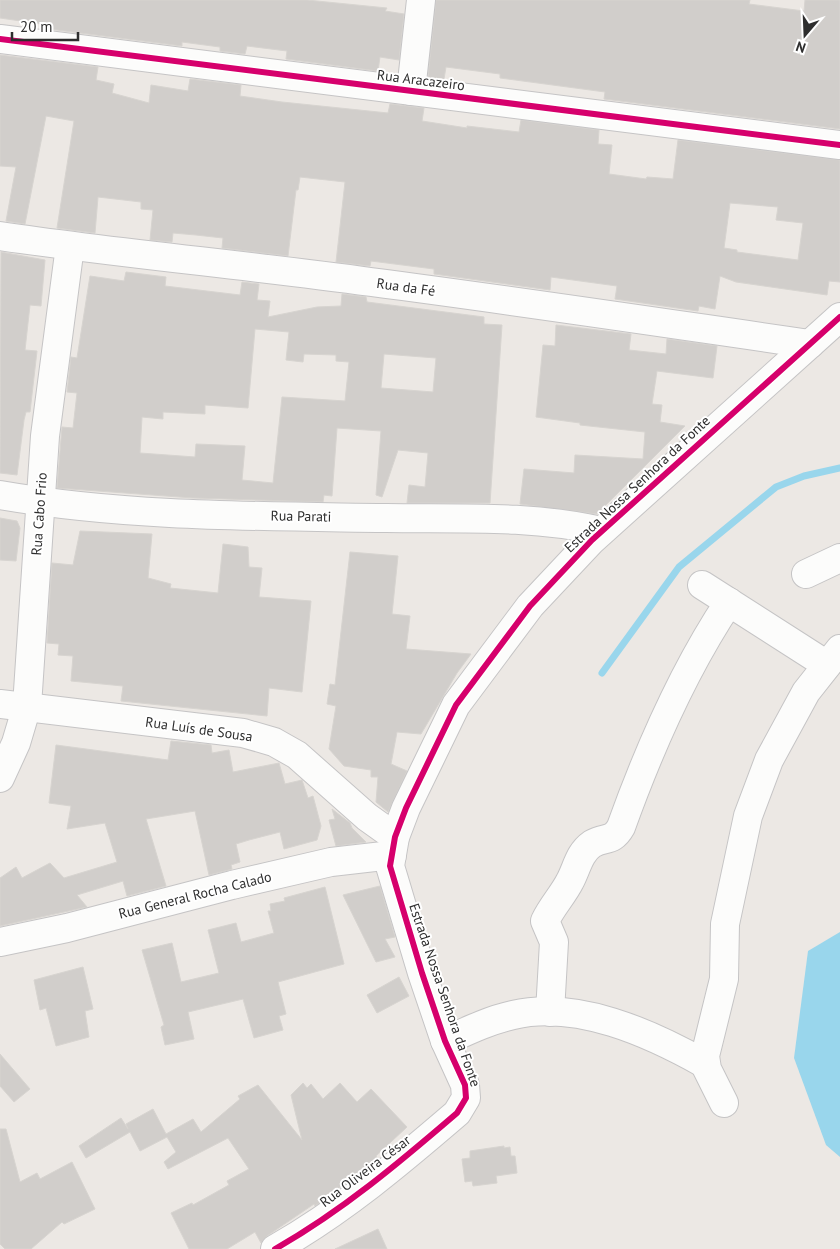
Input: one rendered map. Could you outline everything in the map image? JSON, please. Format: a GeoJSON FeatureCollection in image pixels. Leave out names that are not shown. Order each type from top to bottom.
{"type":"FeatureCollection","features":[{"type":"Feature","properties":{"kind":"street"},"geometry":{"type":"LineString","coordinates":[[411,91],[421,0]]}},
{"type":"Feature","properties":{"kind":"street","name":"Rua Aracazeiro"},"geometry":{"type":"LineString","coordinates":[[0,39],[840,145]]}},
{"type":"Feature","properties":{"kind":"street","name":"Rua da Fé"},"geometry":{"type":"LineString","coordinates":[[0,236],[373,282],[810,344]]}},
{"type":"Feature","properties":{"kind":"street","name":"Rua Cabo Frio"},"geometry":{"type":"LineString","coordinates":[[0,778],[16,743],[27,706],[45,436],[70,246]]}},
{"type":"Feature","properties":{"kind":"street","name":"Estrada Nossa Senhora da Fonte"},"geometry":{"type":"LineString","coordinates":[[463,1105],[466,1098],[465,1085],[446,1041],[422,973],[390,866],[406,808],[456,705],[530,606],[601,531],[840,317]]}},
{"type":"Feature","properties":{"kind":"street","name":"Rua Parati"},"geometry":{"type":"LineString","coordinates":[[0,495],[40,502],[194,514],[541,522],[572,524],[601,531]]}},
{"type":"Feature","properties":{"kind":"street"},"geometry":{"type":"LineString","coordinates":[[806,574],[840,558]]}},
{"type":"Feature","properties":{"kind":"street"},"geometry":{"type":"LineString","coordinates":[[702,585],[729,602],[833,657],[806,692],[770,760],[748,816],[725,924],[724,979],[708,1041],[705,1064],[724,1103]]}},
{"type":"Feature","properties":{"kind":"street"},"geometry":{"type":"LineString","coordinates":[[550,1012],[554,942],[546,920],[552,905],[570,882],[577,862],[583,854],[593,844],[614,837],[621,827],[674,697],[708,632],[729,602]]}},
{"type":"Feature","properties":{"kind":"street","name":"Rua Luís de Sousa"},"geometry":{"type":"LineString","coordinates":[[0,704],[243,733],[274,742],[297,755],[367,818],[394,846]]}},
{"type":"Feature","properties":{"kind":"street","name":"Rua General Rocha Calado"},"geometry":{"type":"LineString","coordinates":[[0,942],[67,928],[232,884],[394,846]]}},
{"type":"Feature","properties":{"kind":"street"},"geometry":{"type":"LineString","coordinates":[[446,1041],[513,1015],[550,1012],[571,1014],[644,1032],[705,1064]]}},
{"type":"Feature","properties":{"kind":"street","name":"Rua Oliveira César"},"geometry":{"type":"LineString","coordinates":[[275,1249],[300,1235],[373,1184],[458,1113],[463,1105]]}},
{"type":"Feature","properties":{"kind":"water"},"geometry":{"type":"Polygon","coordinates":[[[840,932],[840,1157],[826,1145],[794,1058],[808,951],[840,932]]]}},
{"type":"Feature","properties":{"kind":"building"},"geometry":{"type":"Polygon","coordinates":[[[0,0],[307,0],[387,8],[385,11],[404,14],[399,60],[380,57],[378,71],[286,59],[287,51],[247,46],[245,54],[220,51],[220,47],[182,42],[182,46],[41,28],[41,24],[0,18],[0,0]]]}},
{"type":"Feature","properties":{"kind":"building"},"geometry":{"type":"Polygon","coordinates":[[[436,0],[750,0],[749,4],[804,11],[805,0],[840,0],[840,129],[604,99],[605,92],[500,78],[500,74],[446,67],[444,79],[428,77],[436,0]]]}},
{"type":"Feature","properties":{"kind":"building"},"geometry":{"type":"Polygon","coordinates":[[[0,55],[98,67],[96,80],[114,84],[112,93],[149,103],[151,85],[188,91],[190,79],[241,85],[240,96],[282,102],[388,113],[390,104],[424,108],[422,121],[467,128],[467,126],[519,132],[521,120],[599,130],[598,144],[612,145],[609,174],[646,179],[647,177],[673,179],[678,140],[840,160],[840,282],[829,281],[827,295],[736,282],[720,276],[715,309],[699,306],[698,311],[615,299],[617,286],[551,277],[550,290],[434,274],[434,269],[371,261],[370,266],[336,262],[345,182],[300,177],[298,190],[296,190],[288,256],[222,248],[223,238],[173,233],[172,242],[150,240],[153,210],[141,209],[141,202],[98,197],[95,233],[57,228],[74,121],[46,116],[25,224],[6,221],[16,167],[0,166],[0,55]],[[730,203],[724,248],[737,250],[737,252],[798,260],[803,223],[776,220],[778,207],[730,203]]]}},
{"type":"Feature","properties":{"kind":"building"},"geometry":{"type":"Polygon","coordinates":[[[1,252],[45,260],[41,306],[30,305],[25,350],[37,351],[30,412],[26,412],[24,420],[17,475],[0,473],[1,252]]]}},
{"type":"Feature","properties":{"kind":"building"},"geometry":{"type":"Polygon","coordinates":[[[126,272],[166,277],[165,286],[240,295],[242,282],[259,284],[257,300],[270,301],[268,317],[317,307],[341,306],[342,294],[366,297],[367,302],[484,317],[484,324],[502,325],[490,503],[407,503],[409,485],[425,487],[428,453],[398,450],[382,497],[376,495],[381,431],[337,428],[332,496],[324,495],[323,502],[193,498],[57,488],[62,427],[73,428],[77,393],[67,392],[71,357],[77,358],[90,276],[124,281],[126,272]],[[255,329],[248,408],[205,405],[205,414],[163,412],[163,419],[142,417],[140,453],[195,457],[196,444],[245,446],[242,480],[273,483],[282,397],[345,401],[349,362],[336,361],[336,355],[304,354],[303,362],[286,360],[289,332],[255,329]],[[384,354],[381,388],[433,392],[436,358],[384,354]]]}},
{"type":"Feature","properties":{"kind":"building"},"geometry":{"type":"Polygon","coordinates":[[[556,325],[631,334],[629,350],[666,354],[667,339],[717,346],[713,378],[657,371],[652,404],[662,405],[660,422],[685,426],[597,514],[520,504],[524,469],[574,473],[575,455],[643,459],[645,432],[580,425],[580,423],[536,417],[543,345],[555,346],[556,325]]]}},
{"type":"Feature","properties":{"kind":"building"},"geometry":{"type":"Polygon","coordinates":[[[0,518],[17,521],[20,528],[16,561],[0,560],[0,518]]]}},
{"type":"Feature","properties":{"kind":"building"},"geometry":{"type":"Polygon","coordinates":[[[80,531],[152,534],[148,578],[171,584],[170,588],[218,593],[223,544],[248,547],[249,567],[262,568],[259,597],[311,601],[302,692],[269,688],[267,716],[121,701],[123,686],[71,681],[73,656],[58,655],[59,644],[47,643],[52,563],[73,565],[80,531]]]}},
{"type":"Feature","properties":{"kind":"building"},"geometry":{"type":"Polygon","coordinates":[[[350,552],[398,556],[392,614],[410,616],[406,649],[471,654],[457,673],[421,734],[397,732],[391,764],[407,771],[388,812],[376,802],[378,777],[371,777],[371,770],[344,766],[329,749],[336,706],[327,704],[330,684],[335,685],[350,552]]]}},
{"type":"Feature","properties":{"kind":"building"},"geometry":{"type":"Polygon","coordinates":[[[171,741],[211,745],[212,753],[229,750],[233,772],[279,763],[285,784],[302,780],[308,798],[313,796],[321,826],[317,840],[284,849],[280,832],[236,844],[240,862],[231,865],[232,869],[209,875],[195,811],[146,819],[166,886],[127,896],[123,881],[77,895],[87,907],[0,926],[0,878],[16,867],[22,878],[50,863],[64,878],[117,862],[105,823],[67,829],[71,806],[49,803],[56,745],[168,760],[171,741]]]}},
{"type":"Feature","properties":{"kind":"building"},"geometry":{"type":"Polygon","coordinates":[[[332,809],[350,823],[352,828],[366,842],[336,846],[329,820],[335,819],[332,809]]]}},
{"type":"Feature","properties":{"kind":"building"},"geometry":{"type":"Polygon","coordinates":[[[380,886],[395,937],[385,939],[395,957],[376,962],[343,895],[380,886]]]}},
{"type":"Feature","properties":{"kind":"building"},"geometry":{"type":"Polygon","coordinates":[[[325,887],[344,964],[278,982],[286,1014],[279,1016],[283,1030],[254,1038],[243,999],[188,1012],[194,1039],[165,1045],[161,1027],[164,1025],[142,950],[172,943],[181,982],[219,973],[208,930],[236,923],[241,942],[274,933],[268,911],[271,911],[270,904],[285,901],[284,898],[325,887]]]}},
{"type":"Feature","properties":{"kind":"building"},"geometry":{"type":"Polygon","coordinates":[[[83,967],[93,1009],[85,1011],[89,1037],[56,1046],[46,1008],[40,1010],[34,980],[83,967]]]}},
{"type":"Feature","properties":{"kind":"building"},"geometry":{"type":"Polygon","coordinates":[[[399,977],[409,996],[377,1013],[367,995],[399,977]]]}},
{"type":"Feature","properties":{"kind":"building"},"geometry":{"type":"Polygon","coordinates":[[[0,1054],[30,1089],[14,1102],[0,1086],[0,1054]]]}},
{"type":"Feature","properties":{"kind":"building"},"geometry":{"type":"Polygon","coordinates":[[[303,1083],[307,1088],[311,1084],[323,1099],[340,1083],[357,1102],[371,1089],[407,1127],[376,1156],[378,1159],[315,1206],[314,1204],[267,1236],[261,1243],[255,1232],[227,1249],[189,1249],[171,1213],[192,1203],[193,1205],[229,1185],[227,1181],[249,1169],[228,1138],[168,1169],[164,1162],[176,1152],[167,1137],[140,1151],[130,1132],[86,1158],[79,1146],[121,1118],[128,1129],[126,1124],[153,1109],[166,1134],[193,1119],[201,1132],[240,1099],[238,1096],[258,1085],[302,1140],[291,1095],[303,1083]]]}},
{"type":"Feature","properties":{"kind":"building"},"geometry":{"type":"Polygon","coordinates":[[[0,1129],[6,1129],[20,1182],[37,1173],[40,1179],[72,1162],[95,1209],[64,1224],[62,1222],[31,1249],[5,1249],[0,1244],[0,1129]]]}},
{"type":"Feature","properties":{"kind":"building"},"geometry":{"type":"Polygon","coordinates":[[[504,1146],[504,1148],[510,1147],[511,1156],[515,1156],[517,1173],[496,1176],[497,1183],[473,1186],[472,1181],[465,1182],[462,1159],[470,1158],[470,1151],[504,1146]]]}},
{"type":"Feature","properties":{"kind":"building"},"geometry":{"type":"Polygon","coordinates":[[[378,1229],[387,1249],[335,1249],[378,1229]]]}},
{"type":"Feature","properties":{"kind":"waterway"},"geometry":{"type":"LineString","coordinates":[[602,673],[679,567],[776,487],[804,476],[840,468]]}},
{"type":"Feature","properties":{"kind":"cycle path"},"geometry":{"type":"LineString","coordinates":[[0,39],[840,145]]}},
{"type":"Feature","properties":{"kind":"cycle path"},"geometry":{"type":"LineString","coordinates":[[275,1249],[324,1219],[392,1168],[457,1113],[466,1098],[465,1085],[445,1041],[422,973],[390,866],[395,837],[406,808],[456,705],[530,606],[592,540],[840,317]]}}]}
